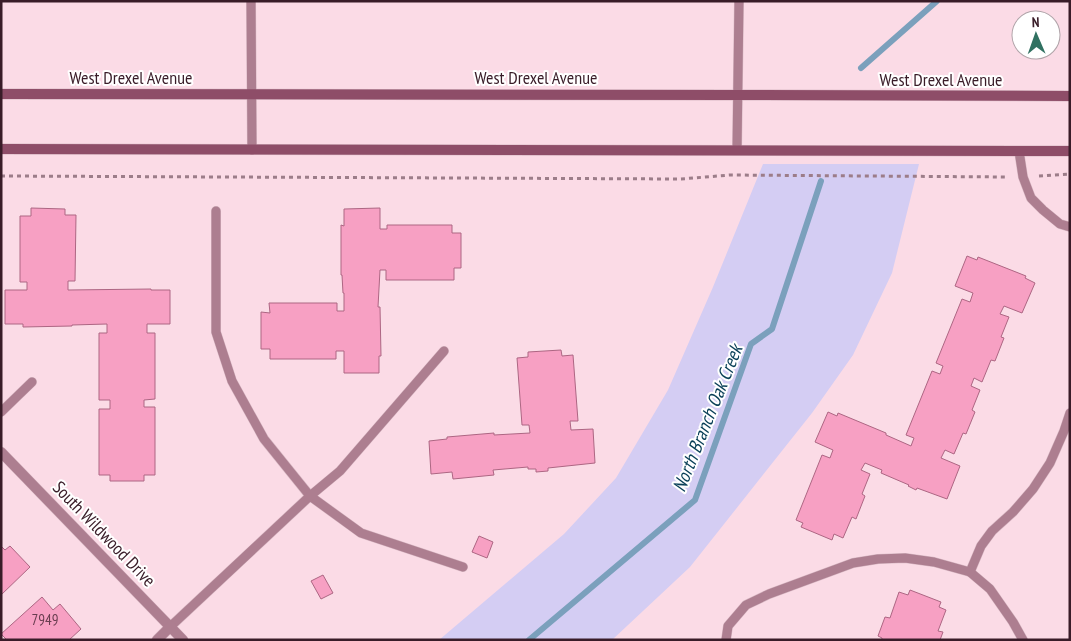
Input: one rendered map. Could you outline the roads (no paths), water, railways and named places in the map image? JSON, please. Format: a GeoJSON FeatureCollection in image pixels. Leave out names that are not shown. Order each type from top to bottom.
{"type":"FeatureCollection","features":[{"type":"Feature","properties":{"kind":"street","name":"West Drexel Avenue"},"geometry":{"type":"LineString","coordinates":[[1,94],[1070,96]]}},
{"type":"Feature","properties":{"kind":"street"},"geometry":{"type":"LineString","coordinates":[[1,150],[1070,151]]}},
{"type":"Feature","properties":{"kind":"street","name":"South Wildwood Drive"},"geometry":{"type":"LineString","coordinates":[[1,452],[183,640]]}},
{"type":"Feature","properties":{"kind":"street"},"geometry":{"type":"LineString","coordinates":[[158,640],[171,626]]}},
{"type":"Feature","properties":{"kind":"lane"},"geometry":{"type":"LineString","coordinates":[[251,1],[252,150]]}},
{"type":"Feature","properties":{"kind":"lane"},"geometry":{"type":"LineString","coordinates":[[731,1],[739,5],[737,150]]}},
{"type":"Feature","properties":{"kind":"lane"},"geometry":{"type":"LineString","coordinates":[[1019,151],[1023,177],[1031,198],[1060,224],[1070,227]]}},
{"type":"Feature","properties":{"kind":"lane"},"geometry":{"type":"LineString","coordinates":[[216,211],[216,332],[232,381],[264,439],[310,496],[361,533],[464,567]]}},
{"type":"Feature","properties":{"kind":"lane"},"geometry":{"type":"LineString","coordinates":[[171,626],[310,496],[340,471],[444,351]]}},
{"type":"Feature","properties":{"kind":"lane"},"geometry":{"type":"LineString","coordinates":[[1,412],[32,382]]}},
{"type":"Feature","properties":{"kind":"lane"},"geometry":{"type":"LineString","coordinates":[[970,572],[980,546],[992,531],[1013,512],[1050,463],[1070,413]]}},
{"type":"Feature","properties":{"kind":"lane"},"geometry":{"type":"LineString","coordinates":[[726,640],[728,626],[746,605],[769,594],[853,563],[878,559],[905,558],[934,562],[970,572],[990,589],[1023,640]]}},
{"type":"Feature","properties":{"kind":"waterway","name":"North Branch Oak Creek"},"geometry":{"type":"LineString","coordinates":[[861,68],[937,1]]}},
{"type":"Feature","properties":{"kind":"waterway","name":"North Branch Oak Creek"},"geometry":{"type":"LineString","coordinates":[[529,640],[695,500],[751,344],[772,329],[821,181]]}}]}
